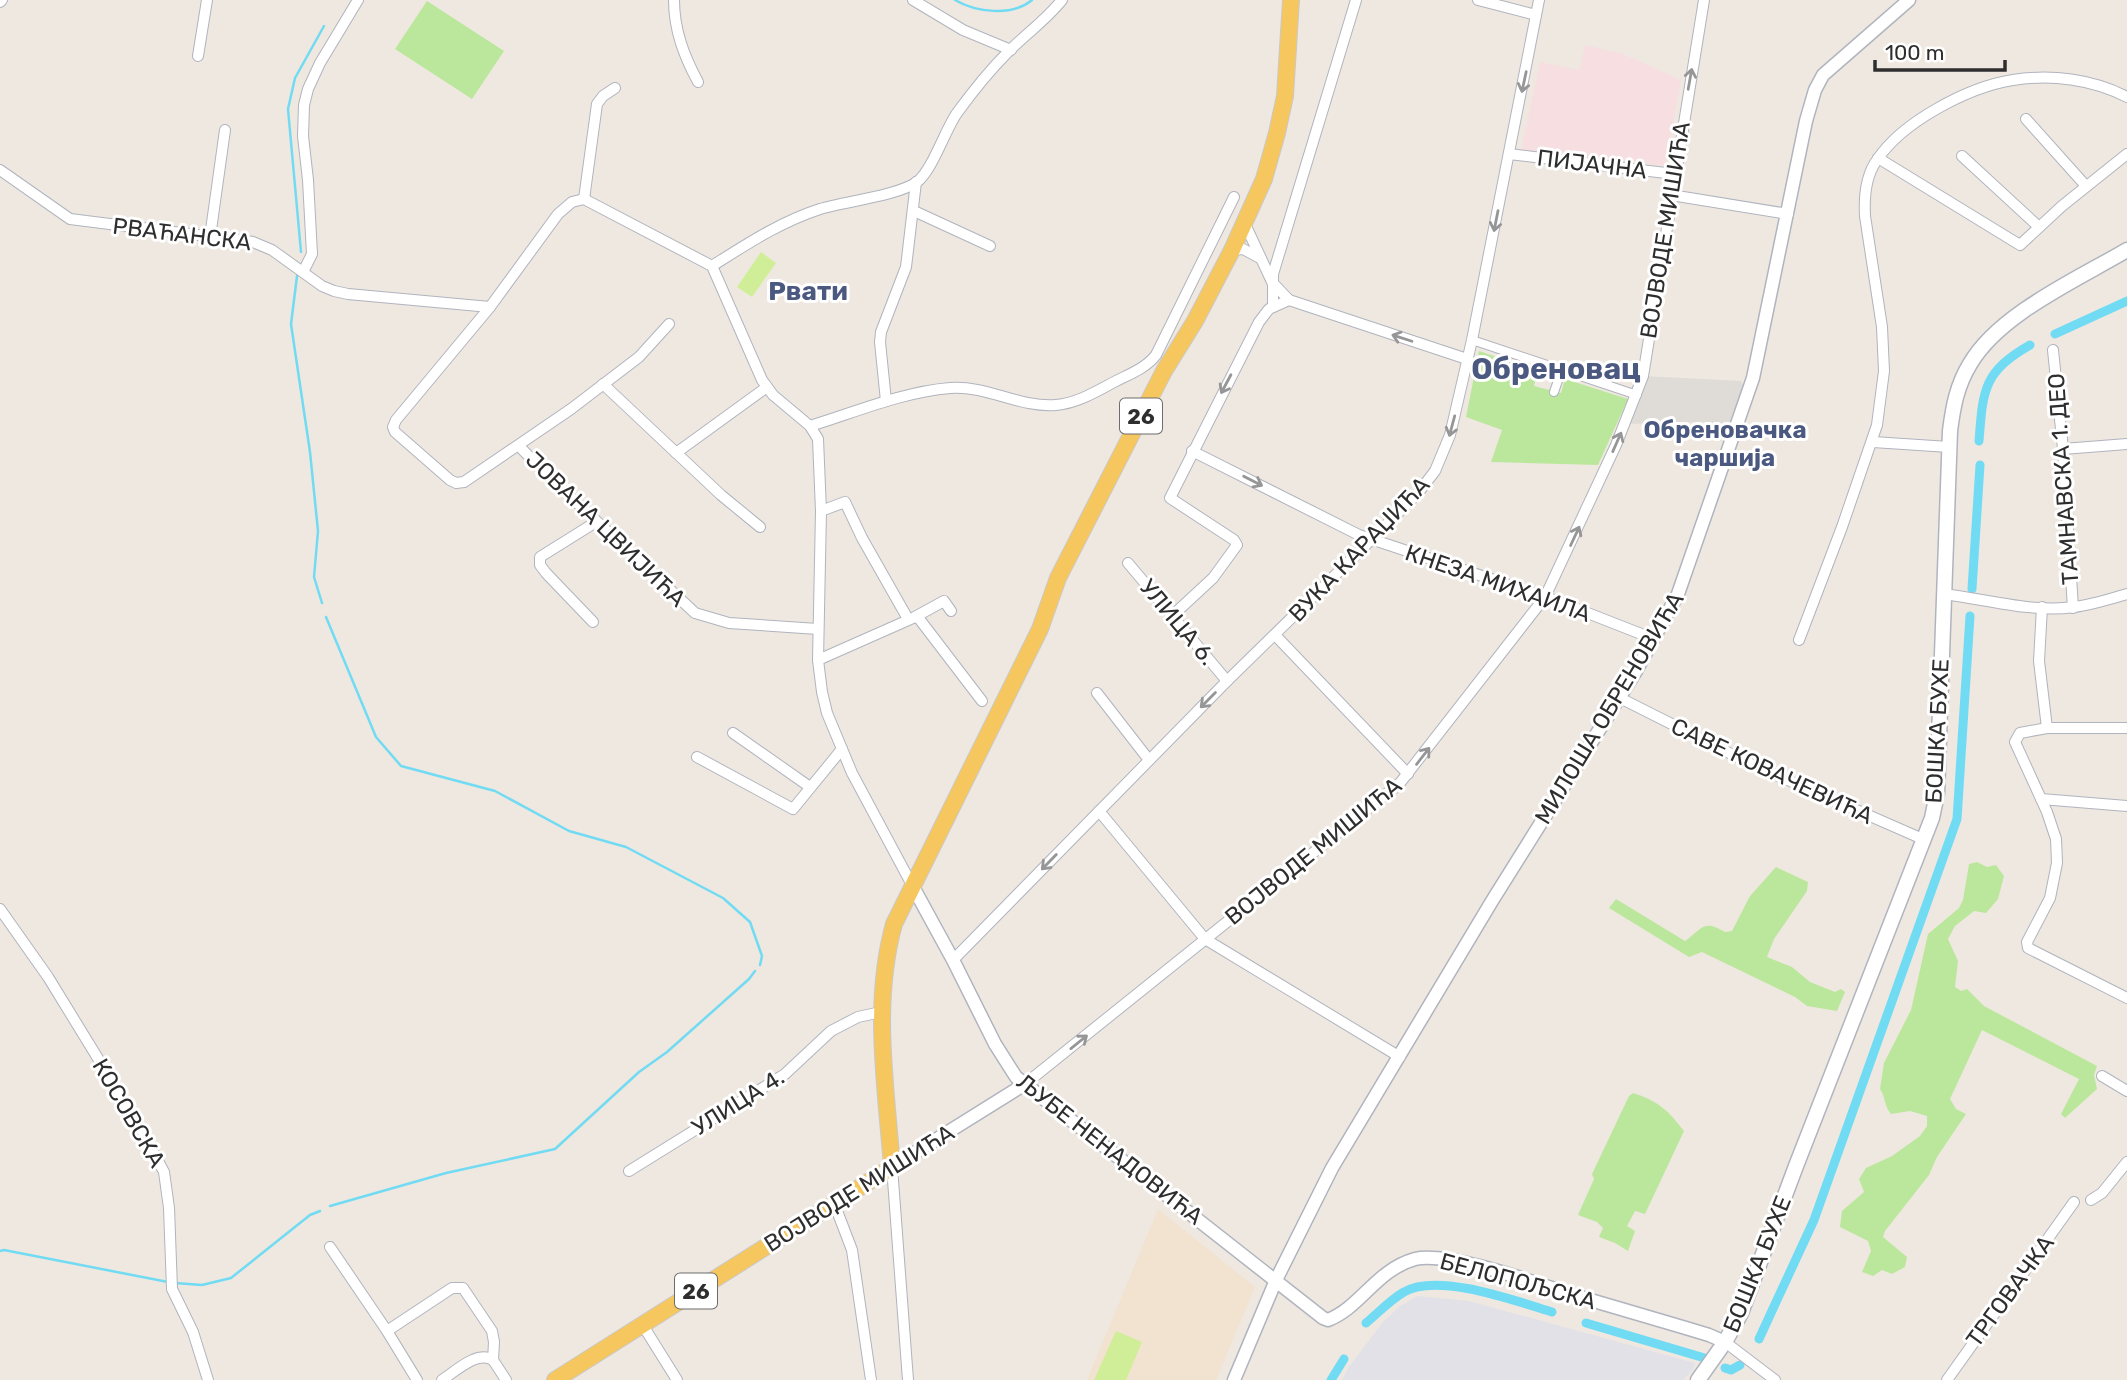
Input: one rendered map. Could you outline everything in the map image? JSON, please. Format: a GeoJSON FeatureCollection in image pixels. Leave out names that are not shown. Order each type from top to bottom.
{"type":"FeatureCollection","features":[{"type":"Feature","properties":{"kind":"main road","name":"26"},"geometry":{"type":"LineString","coordinates":[[892,1167],[881,1012],[883,975],[894,924],[1037,636],[1061,571],[1164,371],[1195,321],[1245,224],[1264,179],[1278,133],[1285,96],[1291,0]]}},
{"type":"Feature","properties":{"kind":"main road","name":"БОШКА БУХЕ"},"geometry":{"type":"LineString","coordinates":[[1698,1380],[1725,1342],[1741,1313],[1925,840],[1937,794],[1949,447],[1957,391],[1970,363],[1985,343],[2005,324],[2127,250]]}},
{"type":"Feature","properties":{"kind":"main road","name":"ВОЈВОДЕ МИШИЋА"},"geometry":{"type":"LineString","coordinates":[[555,1380],[892,1167]]}},
{"type":"Feature","properties":{"kind":"street"},"geometry":{"type":"LineString","coordinates":[[198,56],[207,0]]}},
{"type":"Feature","properties":{"kind":"street"},"geometry":{"type":"LineString","coordinates":[[303,272],[312,254],[303,136],[304,105],[320,63],[358,0]]}},
{"type":"Feature","properties":{"kind":"street"},"geometry":{"type":"LineString","coordinates":[[674,0],[674,17],[682,51],[698,82]]}},
{"type":"Feature","properties":{"kind":"street"},"geometry":{"type":"LineString","coordinates":[[913,0],[963,30],[1011,50]]}},
{"type":"Feature","properties":{"kind":"street"},"geometry":{"type":"LineString","coordinates":[[712,266],[793,218],[843,202],[905,188],[916,182],[925,173],[954,117],[980,83],[1062,0]]}},
{"type":"Feature","properties":{"kind":"street"},"geometry":{"type":"LineString","coordinates":[[1273,306],[1272,282],[1356,0]]}},
{"type":"Feature","properties":{"kind":"street"},"geometry":{"type":"LineString","coordinates":[[1478,0],[1536,15]]}},
{"type":"Feature","properties":{"kind":"street","name":"ВУКА КАРАЏИЋА"},"geometry":{"type":"LineString","coordinates":[[953,960],[1227,681],[1373,539],[1425,485],[1439,464],[1454,420],[1472,340],[1539,0]]}},
{"type":"Feature","properties":{"kind":"street","name":"ВОЈВОДЕ МИШИЋА"},"geometry":{"type":"LineString","coordinates":[[892,1167],[1025,1084],[1377,802],[1408,774],[1545,597],[1616,445],[1643,376],[1704,0]]}},
{"type":"Feature","properties":{"kind":"street","name":"МИЛОША ОБРЕНОВИЋА"},"geometry":{"type":"LineString","coordinates":[[1234,1380],[1276,1280],[1332,1168],[1492,901],[1620,698],[1687,573],[1753,378],[1809,108],[1818,83],[1830,67],[1909,0]]}},
{"type":"Feature","properties":{"kind":"street"},"geometry":{"type":"LineString","coordinates":[[1799,640],[1873,442],[1882,391],[1884,351],[1881,308],[1864,201],[1868,182],[1878,159],[1891,143],[1928,115],[1947,104],[1999,83],[2031,78],[2062,78],[2095,85],[2127,97]]}},
{"type":"Feature","properties":{"kind":"street"},"geometry":{"type":"LineString","coordinates":[[584,198],[597,104],[615,88]]}},
{"type":"Feature","properties":{"kind":"street"},"geometry":{"type":"LineString","coordinates":[[2026,119],[2086,186]]}},
{"type":"Feature","properties":{"kind":"street"},"geometry":{"type":"LineString","coordinates":[[210,237],[225,130]]}},
{"type":"Feature","properties":{"kind":"street","name":"ПИЈАЧНА"},"geometry":{"type":"LineString","coordinates":[[1509,154],[1674,174]]}},
{"type":"Feature","properties":{"kind":"street"},"geometry":{"type":"LineString","coordinates":[[1878,159],[2020,245],[2086,186],[2127,155]]}},
{"type":"Feature","properties":{"kind":"street"},"geometry":{"type":"LineString","coordinates":[[1962,156],[2039,227]]}},
{"type":"Feature","properties":{"kind":"street","name":"РВАЋАНСКА"},"geometry":{"type":"LineString","coordinates":[[0,170],[69,219],[262,244],[328,289],[348,295],[491,307]]}},
{"type":"Feature","properties":{"kind":"street"},"geometry":{"type":"LineString","coordinates":[[886,401],[881,332],[905,267],[916,182]]}},
{"type":"Feature","properties":{"kind":"street"},"geometry":{"type":"LineString","coordinates":[[1671,195],[1788,214]]}},
{"type":"Feature","properties":{"kind":"street"},"geometry":{"type":"LineString","coordinates":[[810,426],[886,401],[940,389],[967,387],[1026,402],[1055,405],[1086,397],[1143,367],[1156,355],[1234,197]]}},
{"type":"Feature","properties":{"kind":"street"},"geometry":{"type":"LineString","coordinates":[[669,324],[639,357],[519,446],[464,482],[456,483],[444,475],[395,432],[393,427],[396,420],[491,307],[558,214],[572,202],[584,198],[712,266],[766,387],[816,433],[820,448],[821,511],[818,660],[824,704],[842,749],[912,885]]}},
{"type":"Feature","properties":{"kind":"street"},"geometry":{"type":"LineString","coordinates":[[914,211],[990,246]]}},
{"type":"Feature","properties":{"kind":"street"},"geometry":{"type":"LineString","coordinates":[[1245,224],[1272,282],[1289,300],[1466,359]]}},
{"type":"Feature","properties":{"kind":"street"},"geometry":{"type":"LineString","coordinates":[[1232,250],[1243,248],[1258,253],[1270,251],[1283,244]]}},
{"type":"Feature","properties":{"kind":"street"},"geometry":{"type":"LineString","coordinates":[[1172,616],[1213,578],[1237,545],[1234,540],[1170,498],[1259,322],[1273,306],[1289,300]]}},
{"type":"Feature","properties":{"kind":"street"},"geometry":{"type":"LineString","coordinates":[[1472,340],[1637,394]]}},
{"type":"Feature","properties":{"kind":"street","name":"ТАМНАВСКА 1. ДЕО"},"geometry":{"type":"LineString","coordinates":[[2053,350],[2063,449],[2073,607]]}},
{"type":"Feature","properties":{"kind":"street"},"geometry":{"type":"LineString","coordinates":[[1553,392],[1562,369]]}},
{"type":"Feature","properties":{"kind":"street"},"geometry":{"type":"LineString","coordinates":[[603,384],[760,527]]}},
{"type":"Feature","properties":{"kind":"street"},"geometry":{"type":"LineString","coordinates":[[676,453],[766,387]]}},
{"type":"Feature","properties":{"kind":"street"},"geometry":{"type":"LineString","coordinates":[[1873,442],[1949,447]]}},
{"type":"Feature","properties":{"kind":"street"},"geometry":{"type":"LineString","coordinates":[[2063,449],[2127,444]]}},
{"type":"Feature","properties":{"kind":"street","name":"ЈОВАНА ЦВИЈИЋА"},"geometry":{"type":"LineString","coordinates":[[519,446],[681,602],[703,617],[729,624],[818,629]]}},
{"type":"Feature","properties":{"kind":"street","name":"КНЕЗА МИХАИЛА"},"geometry":{"type":"LineString","coordinates":[[1192,450],[1346,529],[1545,597],[1654,639]]}},
{"type":"Feature","properties":{"kind":"street"},"geometry":{"type":"LineString","coordinates":[[821,511],[845,502],[862,538],[913,617],[982,701]]}},
{"type":"Feature","properties":{"kind":"street"},"geometry":{"type":"LineString","coordinates":[[593,622],[546,573],[540,565],[540,558],[596,522]]}},
{"type":"Feature","properties":{"kind":"street","name":"УЛИЦА 6."},"geometry":{"type":"LineString","coordinates":[[1128,563],[1227,681]]}},
{"type":"Feature","properties":{"kind":"street"},"geometry":{"type":"LineString","coordinates":[[1944,594],[2042,607],[2073,607],[2127,594]]}},
{"type":"Feature","properties":{"kind":"street"},"geometry":{"type":"LineString","coordinates":[[818,660],[944,601],[951,611]]}},
{"type":"Feature","properties":{"kind":"street"},"geometry":{"type":"LineString","coordinates":[[2042,607],[2039,661],[2047,728]]}},
{"type":"Feature","properties":{"kind":"street"},"geometry":{"type":"LineString","coordinates":[[1275,635],[1408,774]]}},
{"type":"Feature","properties":{"kind":"street"},"geometry":{"type":"LineString","coordinates":[[1097,693],[1149,760]]}},
{"type":"Feature","properties":{"kind":"street","name":"САВЕ КОВАЧЕВИЋА"},"geometry":{"type":"LineString","coordinates":[[1620,698],[1751,764],[1925,840]]}},
{"type":"Feature","properties":{"kind":"street"},"geometry":{"type":"LineString","coordinates":[[2127,727],[2047,728],[2020,733],[2015,740],[2056,839],[2057,863],[2050,898],[2027,942],[2028,948],[2127,998]]}},
{"type":"Feature","properties":{"kind":"street"},"geometry":{"type":"LineString","coordinates":[[733,733],[810,788]]}},
{"type":"Feature","properties":{"kind":"street"},"geometry":{"type":"LineString","coordinates":[[697,757],[790,809],[798,805],[842,749]]}},
{"type":"Feature","properties":{"kind":"street"},"geometry":{"type":"LineString","coordinates":[[2041,799],[2127,806]]}},
{"type":"Feature","properties":{"kind":"street"},"geometry":{"type":"LineString","coordinates":[[1099,811],[1205,939],[1400,1057]]}},
{"type":"Feature","properties":{"kind":"street","name":"ЉУБЕ НЕНАДОВИЋА"},"geometry":{"type":"LineString","coordinates":[[912,885],[1012,1072],[1276,1280]]}},
{"type":"Feature","properties":{"kind":"street","name":"КОСОВСКА"},"geometry":{"type":"LineString","coordinates":[[0,909],[48,976],[140,1127],[164,1172],[169,1208],[172,1289],[193,1332],[208,1380]]}},
{"type":"Feature","properties":{"kind":"street","name":"УЛИЦА 4."},"geometry":{"type":"LineString","coordinates":[[629,1171],[785,1074],[831,1031],[858,1017],[881,1012]]}},
{"type":"Feature","properties":{"kind":"street"},"geometry":{"type":"LineString","coordinates":[[2102,1076],[2127,1091]]}},
{"type":"Feature","properties":{"kind":"street"},"geometry":{"type":"LineString","coordinates":[[2091,1200],[2102,1193],[2127,1162]]}},
{"type":"Feature","properties":{"kind":"street"},"geometry":{"type":"LineString","coordinates":[[892,1167],[908,1380]]}},
{"type":"Feature","properties":{"kind":"street","name":"ТРГОВАЧКА"},"geometry":{"type":"LineString","coordinates":[[1947,1380],[2074,1202]]}},
{"type":"Feature","properties":{"kind":"street"},"geometry":{"type":"LineString","coordinates":[[834,1203],[852,1250],[871,1380]]}},
{"type":"Feature","properties":{"kind":"street"},"geometry":{"type":"LineString","coordinates":[[330,1247],[417,1380]]}},
{"type":"Feature","properties":{"kind":"street","name":"БЕЛОПОЉСКА"},"geometry":{"type":"LineString","coordinates":[[1276,1280],[1328,1320],[1348,1307],[1393,1268],[1414,1260],[1435,1258],[1488,1268],[1709,1335],[1725,1342],[1775,1380]]}},
{"type":"Feature","properties":{"kind":"street"},"geometry":{"type":"LineString","coordinates":[[387,1331],[452,1288],[463,1288],[492,1331],[493,1360]]}},
{"type":"Feature","properties":{"kind":"street"},"geometry":{"type":"LineString","coordinates":[[642,1324],[677,1380]]}},
{"type":"Feature","properties":{"kind":"street"},"geometry":{"type":"LineString","coordinates":[[442,1380],[478,1357],[486,1356],[493,1360],[506,1380]]}},
{"type":"Feature","properties":{"kind":"shaded area"},"geometry":{"type":"Polygon","coordinates":[[[1585,45],[1623,54],[1681,80],[1665,166],[1603,157],[1521,151],[1540,62],[1579,70],[1585,45]]]}},
{"type":"Feature","properties":{"kind":"shaded area"},"geometry":{"type":"Polygon","coordinates":[[[1643,376],[1741,381],[1745,388],[1727,437],[1721,441],[1711,436],[1711,422],[1625,424],[1643,376]]]}},
{"type":"Feature","properties":{"kind":"shaded area"},"geometry":{"type":"Polygon","coordinates":[[[1158,1209],[1255,1287],[1216,1380],[1087,1380],[1158,1209]]]}},
{"type":"Feature","properties":{"kind":"shaded area"},"geometry":{"type":"Polygon","coordinates":[[[1417,1296],[1469,1301],[1695,1363],[1693,1370],[1683,1380],[1342,1380],[1383,1322],[1400,1306],[1417,1296]]]}},
{"type":"Feature","properties":{"kind":"green space"},"geometry":{"type":"Polygon","coordinates":[[[427,1],[504,51],[472,99],[395,49],[427,1]]]}},
{"type":"Feature","properties":{"kind":"green space"},"geometry":{"type":"Polygon","coordinates":[[[761,252],[776,263],[752,297],[737,287],[761,252]]]}},
{"type":"Feature","properties":{"kind":"green space"},"geometry":{"type":"Polygon","coordinates":[[[1479,351],[1538,371],[1534,386],[1561,393],[1565,379],[1628,399],[1598,465],[1491,462],[1502,430],[1466,417],[1479,351]]]}},
{"type":"Feature","properties":{"kind":"green space"},"geometry":{"type":"Polygon","coordinates":[[[1977,862],[1987,867],[1996,865],[2004,876],[1998,899],[1986,913],[1974,911],[1955,926],[1948,939],[1958,961],[1955,987],[1961,991],[1967,989],[1984,1006],[2097,1066],[2094,1075],[2097,1089],[2065,1118],[2061,1114],[2079,1079],[1982,1030],[1950,1099],[1956,1109],[1966,1114],[1937,1157],[1929,1175],[1883,1237],[1907,1257],[1905,1267],[1892,1274],[1882,1270],[1873,1276],[1862,1272],[1871,1251],[1868,1241],[1840,1227],[1842,1211],[1864,1192],[1859,1179],[1866,1168],[1892,1156],[1920,1136],[1927,1126],[1927,1116],[1910,1111],[1891,1114],[1880,1089],[1884,1063],[1911,1010],[1928,934],[1959,908],[1963,900],[1969,864],[1977,862]]]}},
{"type":"Feature","properties":{"kind":"green space"},"geometry":{"type":"Polygon","coordinates":[[[1776,867],[1808,882],[1807,891],[1774,939],[1767,957],[1792,967],[1810,982],[1835,992],[1841,989],[1845,992],[1837,1011],[1807,1006],[1795,997],[1702,952],[1689,957],[1609,908],[1616,899],[1685,941],[1707,926],[1725,932],[1732,931],[1750,896],[1776,867]]]}},
{"type":"Feature","properties":{"kind":"green space"},"geometry":{"type":"Polygon","coordinates":[[[1633,1093],[1662,1107],[1684,1131],[1645,1214],[1635,1211],[1627,1226],[1635,1231],[1628,1251],[1599,1237],[1603,1228],[1597,1222],[1578,1215],[1594,1179],[1592,1174],[1629,1096],[1633,1093]]]}},
{"type":"Feature","properties":{"kind":"green space"},"geometry":{"type":"Polygon","coordinates":[[[1116,1331],[1142,1342],[1126,1380],[1094,1380],[1116,1331]]]}},
{"type":"Feature","properties":{"kind":"waterway"},"geometry":{"type":"LineString","coordinates":[[955,0],[993,11],[1014,9],[1032,0]]}},
{"type":"Feature","properties":{"kind":"waterway"},"geometry":{"type":"LineString","coordinates":[[301,252],[288,109],[295,78],[324,26]]}},
{"type":"Feature","properties":{"kind":"waterway"},"geometry":{"type":"LineString","coordinates":[[297,276],[291,324],[310,452],[318,531],[314,577],[322,603]]}},
{"type":"Feature","properties":{"kind":"waterway"},"geometry":{"type":"LineString","coordinates":[[2055,334],[2127,301]]}},
{"type":"Feature","properties":{"kind":"waterway"},"geometry":{"type":"LineString","coordinates":[[1979,441],[1982,408],[1988,384],[2003,364],[2030,345]]}},
{"type":"Feature","properties":{"kind":"waterway"},"geometry":{"type":"LineString","coordinates":[[1972,589],[1980,465]]}},
{"type":"Feature","properties":{"kind":"waterway"},"geometry":{"type":"LineString","coordinates":[[1759,1339],[1814,1220],[1957,819],[1970,616]]}},
{"type":"Feature","properties":{"kind":"waterway"},"geometry":{"type":"LineString","coordinates":[[326,617],[376,737],[401,766],[495,791],[569,831],[626,847],[723,898],[750,922],[762,956],[760,965]]}},
{"type":"Feature","properties":{"kind":"waterway"},"geometry":{"type":"LineString","coordinates":[[330,1206],[446,1173],[555,1149],[755,971]]}},
{"type":"Feature","properties":{"kind":"waterway"},"geometry":{"type":"LineString","coordinates":[[175,1283],[202,1285],[231,1278],[310,1215],[320,1211]]}},
{"type":"Feature","properties":{"kind":"waterway"},"geometry":{"type":"LineString","coordinates":[[0,1251],[168,1282]]}},
{"type":"Feature","properties":{"kind":"waterway"},"geometry":{"type":"LineString","coordinates":[[1366,1323],[1404,1292],[1436,1285],[1477,1290],[1552,1312]]}},
{"type":"Feature","properties":{"kind":"waterway"},"geometry":{"type":"LineString","coordinates":[[1586,1323],[1708,1359]]}},
{"type":"Feature","properties":{"kind":"waterway"},"geometry":{"type":"LineString","coordinates":[[1331,1380],[1344,1359]]}},
{"type":"Feature","properties":{"kind":"waterway"},"geometry":{"type":"LineString","coordinates":[[1725,1368],[1731,1370],[1740,1365]]}},
{"type":"Feature","properties":{"kind":"district","name":"Рвати"},"geometry":{"type":"Point","coordinates":[808,291]}},
{"type":"Feature","properties":{"kind":"district","name":"Обреновац"},"geometry":{"type":"Point","coordinates":[1556,369]}},
{"type":"Feature","properties":{"kind":"district","name":"Обреновачка чаршија"},"geometry":{"type":"Point","coordinates":[1725,444]}}]}
